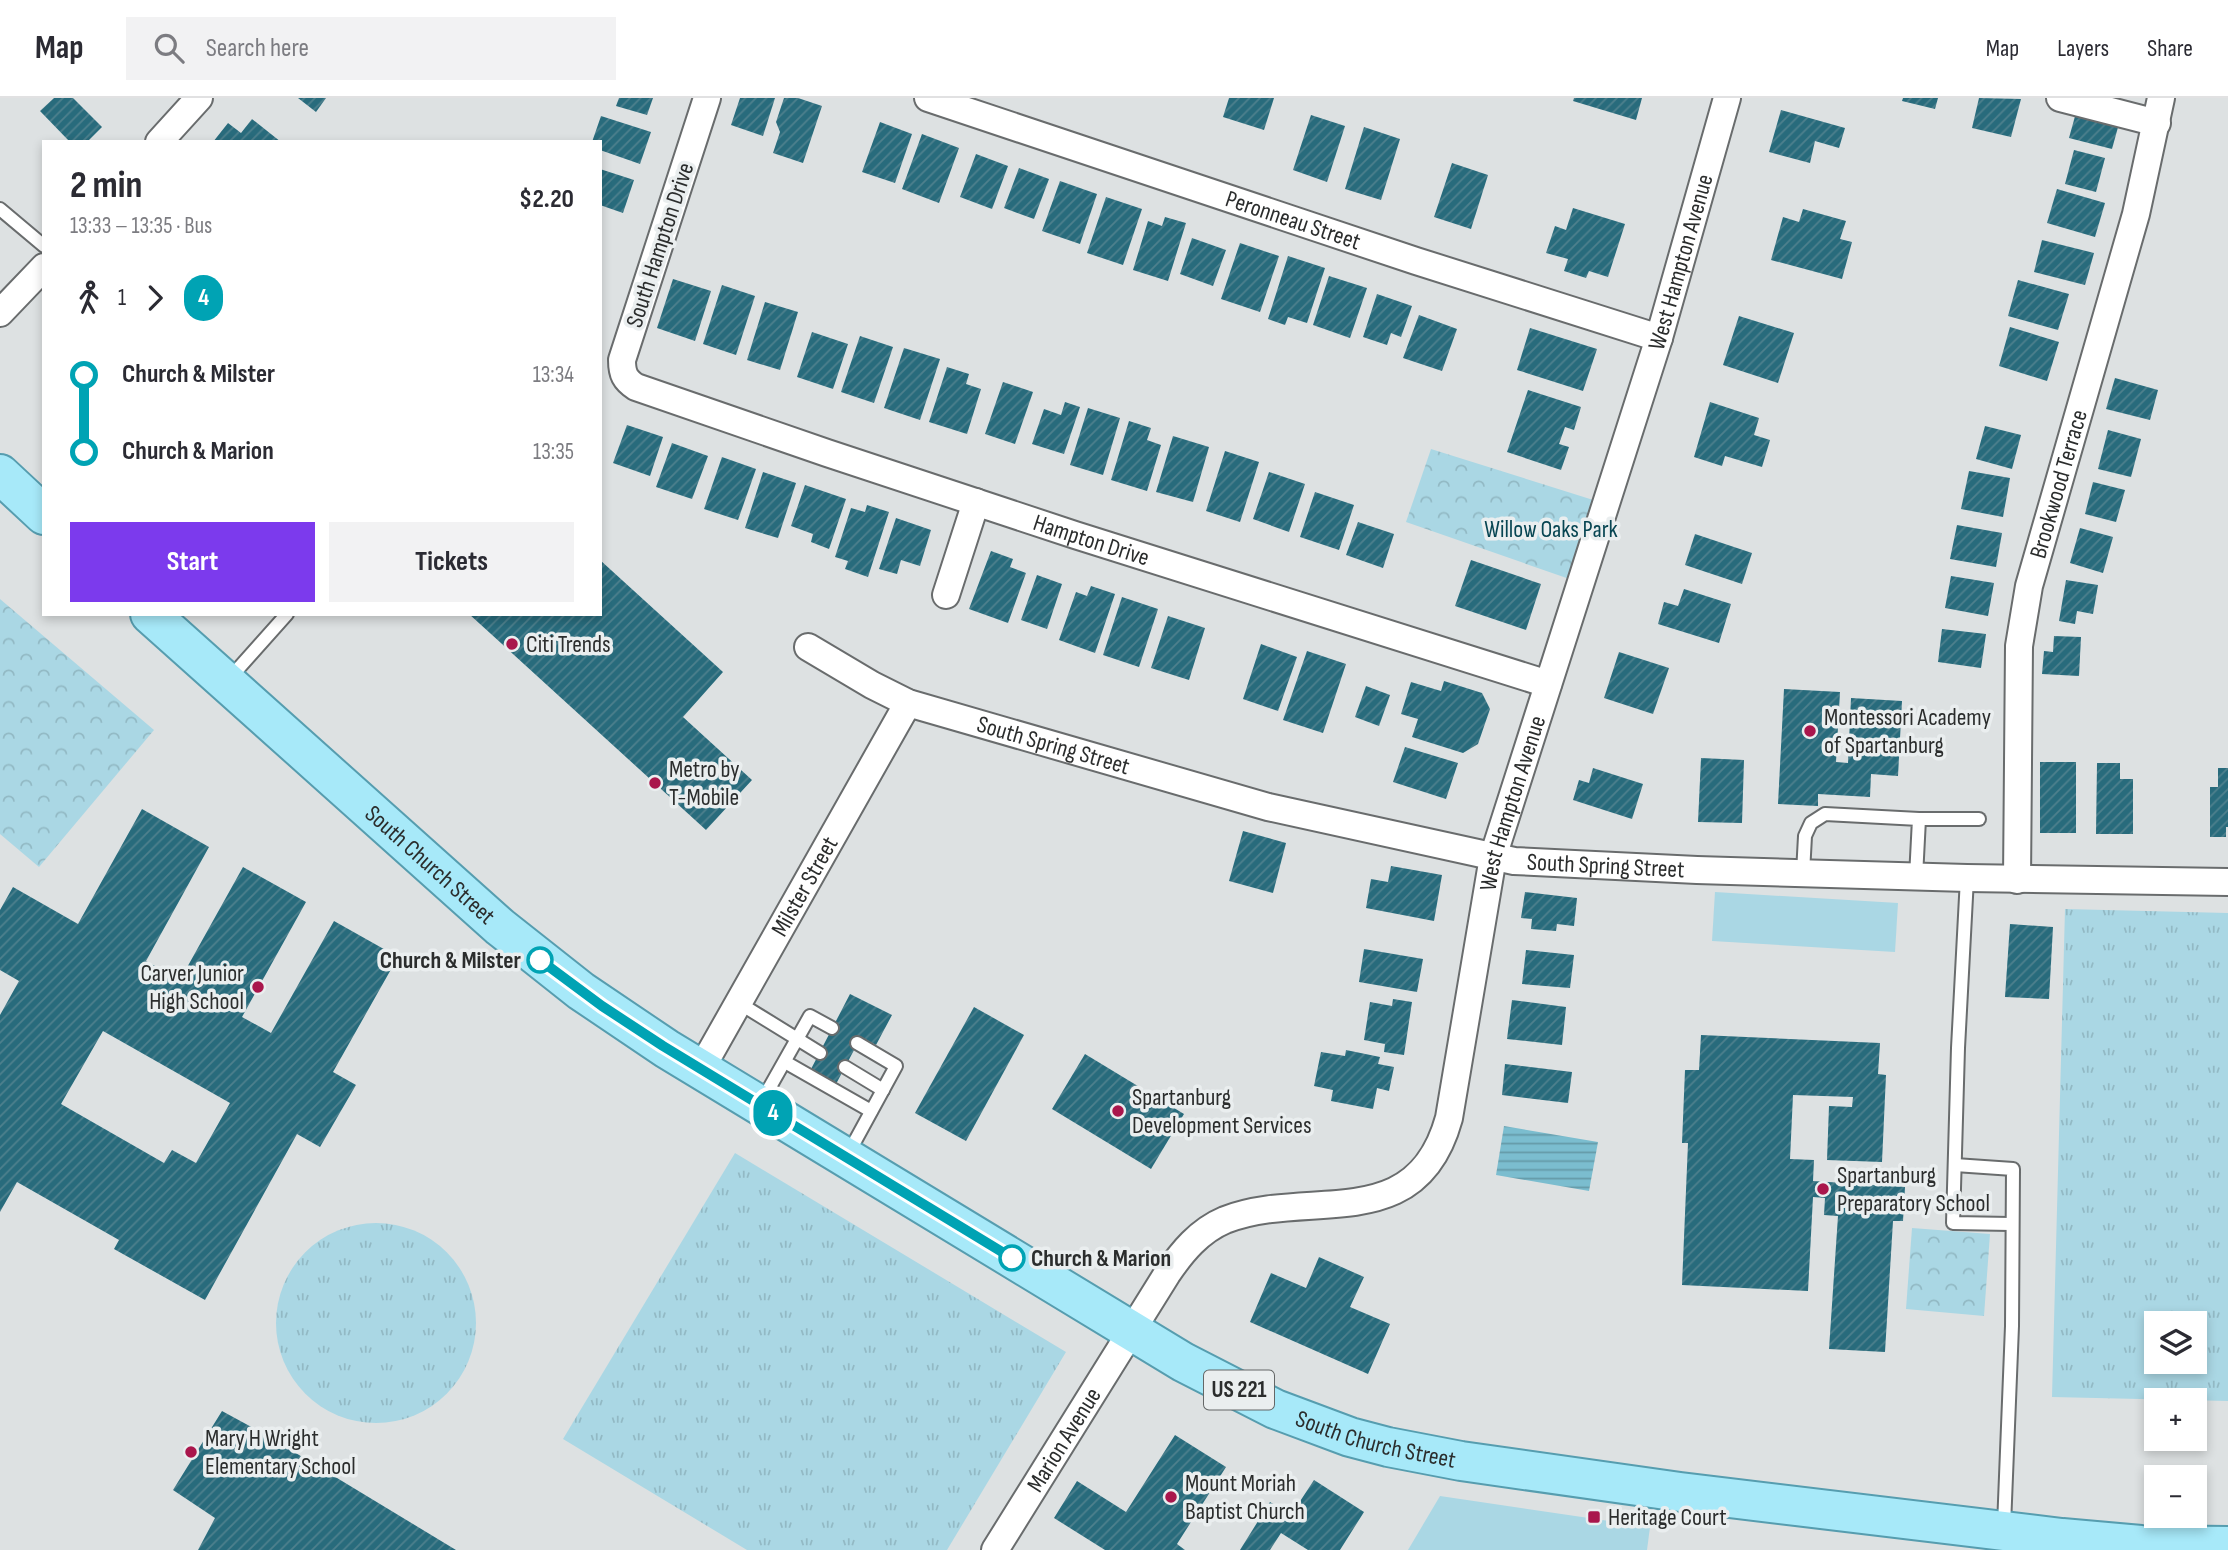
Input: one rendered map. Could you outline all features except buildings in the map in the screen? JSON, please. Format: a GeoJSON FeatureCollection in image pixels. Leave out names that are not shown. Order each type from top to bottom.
{"type":"FeatureCollection","features":[{"type":"Feature","properties":{"kind":"main road"},"geometry":{"type":"LineString","coordinates":[[0,474],[42,513]]}},
{"type":"Feature","properties":{"kind":"main road","name":"South Church Street"},"geometry":{"type":"LineString","coordinates":[[152,616],[500,927],[540,960],[624,1021],[1183,1362],[1275,1409],[1312,1424],[1388,1447],[1461,1461],[1700,1495],[2141,1547],[2228,1546]]}},
{"type":"Feature","properties":{"kind":"street"},"geometry":{"type":"LineString","coordinates":[[161,140],[199,98]]}},
{"type":"Feature","properties":{"kind":"street","name":"South Hampton Drive"},"geometry":{"type":"LineString","coordinates":[[636,387],[627,381],[622,372],[622,360],[707,98]]}},
{"type":"Feature","properties":{"kind":"street","name":"Peronneau Street"},"geometry":{"type":"LineString","coordinates":[[928,98],[1416,261],[1659,338]]}},
{"type":"Feature","properties":{"kind":"street","name":"West Hampton Avenue"},"geometry":{"type":"LineString","coordinates":[[1133,1331],[1182,1252],[1201,1234],[1223,1221],[1248,1213],[1363,1201],[1384,1196],[1403,1187],[1420,1174],[1443,1139],[1449,1118],[1493,857],[1659,338],[1727,98]]}},
{"type":"Feature","properties":{"kind":"street"},"geometry":{"type":"LineString","coordinates":[[2060,98],[2159,111]]}},
{"type":"Feature","properties":{"kind":"street","name":"Brookwood Terrace"},"geometry":{"type":"LineString","coordinates":[[2017,880],[2019,646],[2023,616],[2029,586],[2136,214],[2159,111]]}},
{"type":"Feature","properties":{"kind":"street"},"geometry":{"type":"LineString","coordinates":[[0,313],[42,269]]}},
{"type":"Feature","properties":{"kind":"street","name":"Hampton Drive"},"geometry":{"type":"LineString","coordinates":[[636,387],[976,502],[1548,684]]}},
{"type":"Feature","properties":{"kind":"street"},"geometry":{"type":"LineString","coordinates":[[946,595],[976,502]]}},
{"type":"Feature","properties":{"kind":"street","name":"South Spring Street"},"geometry":{"type":"LineString","coordinates":[[808,647],[908,703],[1268,807],[1514,861],[2017,880],[2228,881]]}},
{"type":"Feature","properties":{"kind":"street","name":"Milster Street"},"geometry":{"type":"LineString","coordinates":[[701,1069],[908,703]]}},
{"type":"Feature","properties":{"kind":"street","name":"Marion Avenue"},"geometry":{"type":"LineString","coordinates":[[995,1550],[1133,1331]]}},
{"type":"Feature","properties":{"kind":"lane"},"geometry":{"type":"LineString","coordinates":[[0,209],[42,244]]}},
{"type":"Feature","properties":{"kind":"lane"},"geometry":{"type":"LineString","coordinates":[[225,683],[285,616]]}},
{"type":"Feature","properties":{"kind":"lane"},"geometry":{"type":"LineString","coordinates":[[1803,873],[1805,836],[1811,823],[1825,814],[1979,819]]}},
{"type":"Feature","properties":{"kind":"lane"},"geometry":{"type":"LineString","coordinates":[[1916,877],[1919,819]]}},
{"type":"Feature","properties":{"kind":"lane"},"geometry":{"type":"LineString","coordinates":[[1967,878],[1953,1223],[2011,1224]]}},
{"type":"Feature","properties":{"kind":"lane"},"geometry":{"type":"LineString","coordinates":[[739,1003],[820,1053]]}},
{"type":"Feature","properties":{"kind":"lane"},"geometry":{"type":"LineString","coordinates":[[760,1104],[810,1016],[832,1028]]}},
{"type":"Feature","properties":{"kind":"lane"},"geometry":{"type":"LineString","coordinates":[[846,1157],[896,1066],[857,1043]]}},
{"type":"Feature","properties":{"kind":"lane"},"geometry":{"type":"LineString","coordinates":[[785,1062],[872,1111]]}},
{"type":"Feature","properties":{"kind":"lane"},"geometry":{"type":"LineString","coordinates":[[845,1067],[883,1090]]}},
{"type":"Feature","properties":{"kind":"lane"},"geometry":{"type":"LineString","coordinates":[[1955,1165],[2013,1168],[2004,1531]]}},
{"type":"Feature","properties":{"kind":"green space","name":"Willow Oaks Park"},"geometry":{"type":"Polygon","coordinates":[[[1431,449],[1606,504],[1581,583],[1406,522],[1431,449]]]}},
{"type":"Feature","properties":{"kind":"green space"},"geometry":{"type":"Polygon","coordinates":[[[0,599],[154,730],[39,867],[0,834],[0,599]]]}},
{"type":"Feature","properties":{"kind":"green space"},"geometry":{"type":"Polygon","coordinates":[[[1715,892],[1898,903],[1895,952],[1712,941],[1715,892]]]}},
{"type":"Feature","properties":{"kind":"green space"},"geometry":{"type":"Polygon","coordinates":[[[2065,909],[2228,913],[2228,1401],[2207,1401],[2207,1388],[2144,1388],[2144,1399],[2052,1397],[2065,909]]]}},
{"type":"Feature","properties":{"kind":"green space"},"geometry":{"type":"Polygon","coordinates":[[[735,1153],[1066,1352],[947,1550],[747,1550],[563,1439],[735,1153]]]}},
{"type":"Feature","properties":{"kind":"green space"},"geometry":{"type":"Polygon","coordinates":[[[376,1223],[414,1231],[447,1252],[468,1285],[476,1323],[468,1361],[447,1394],[414,1415],[376,1423],[338,1415],[305,1394],[284,1361],[276,1323],[284,1285],[305,1252],[338,1231],[376,1223]]]}},
{"type":"Feature","properties":{"kind":"green space"},"geometry":{"type":"Polygon","coordinates":[[[1912,1228],[1990,1234],[1984,1316],[1906,1309],[1912,1228]]]}},
{"type":"Feature","properties":{"kind":"green space"},"geometry":{"type":"Polygon","coordinates":[[[1440,1496],[1650,1527],[1647,1550],[1408,1550],[1440,1496]]]}},
{"type":"Feature","properties":{"kind":"shaded area"},"geometry":{"type":"Polygon","coordinates":[[[1504,1126],[1598,1142],[1589,1191],[1496,1175],[1504,1126]]]}},
{"type":"Feature","properties":{"kind":"bus line","name":"4"},"geometry":{"type":"LineString","coordinates":[[540,960],[602,1006],[663,1046],[1012,1258]]}},
{"type":"Feature","properties":{"kind":"place","name":"Citi Trends"},"geometry":{"type":"Point","coordinates":[512,644]}},
{"type":"Feature","properties":{"kind":"place","name":"Montessori Academy of Spartanburg"},"geometry":{"type":"Point","coordinates":[1810,731]}},
{"type":"Feature","properties":{"kind":"place","name":"Metro by T-Mobile"},"geometry":{"type":"Point","coordinates":[655,783]}},
{"type":"Feature","properties":{"kind":"place","name":"Church & Milster"},"geometry":{"type":"Point","coordinates":[540,960]}},
{"type":"Feature","properties":{"kind":"place","name":"Carver Junior High School"},"geometry":{"type":"Point","coordinates":[258,987]}},
{"type":"Feature","properties":{"kind":"place","name":"Spartanburg Development Services"},"geometry":{"type":"Point","coordinates":[1118,1111]}},
{"type":"Feature","properties":{"kind":"place","name":"Spartanburg Preparatory School"},"geometry":{"type":"Point","coordinates":[1823,1189]}},
{"type":"Feature","properties":{"kind":"place","name":"Church & Marion"},"geometry":{"type":"Point","coordinates":[1012,1258]}},
{"type":"Feature","properties":{"kind":"place","name":"Mary H Wright Elementary School"},"geometry":{"type":"Point","coordinates":[191,1452]}},
{"type":"Feature","properties":{"kind":"place","name":"Mount Moriah Baptist Church"},"geometry":{"type":"Point","coordinates":[1171,1497]}},
{"type":"Feature","properties":{"kind":"place","name":"Heritage Court"},"geometry":{"type":"Point","coordinates":[1594,1517]}}]}
